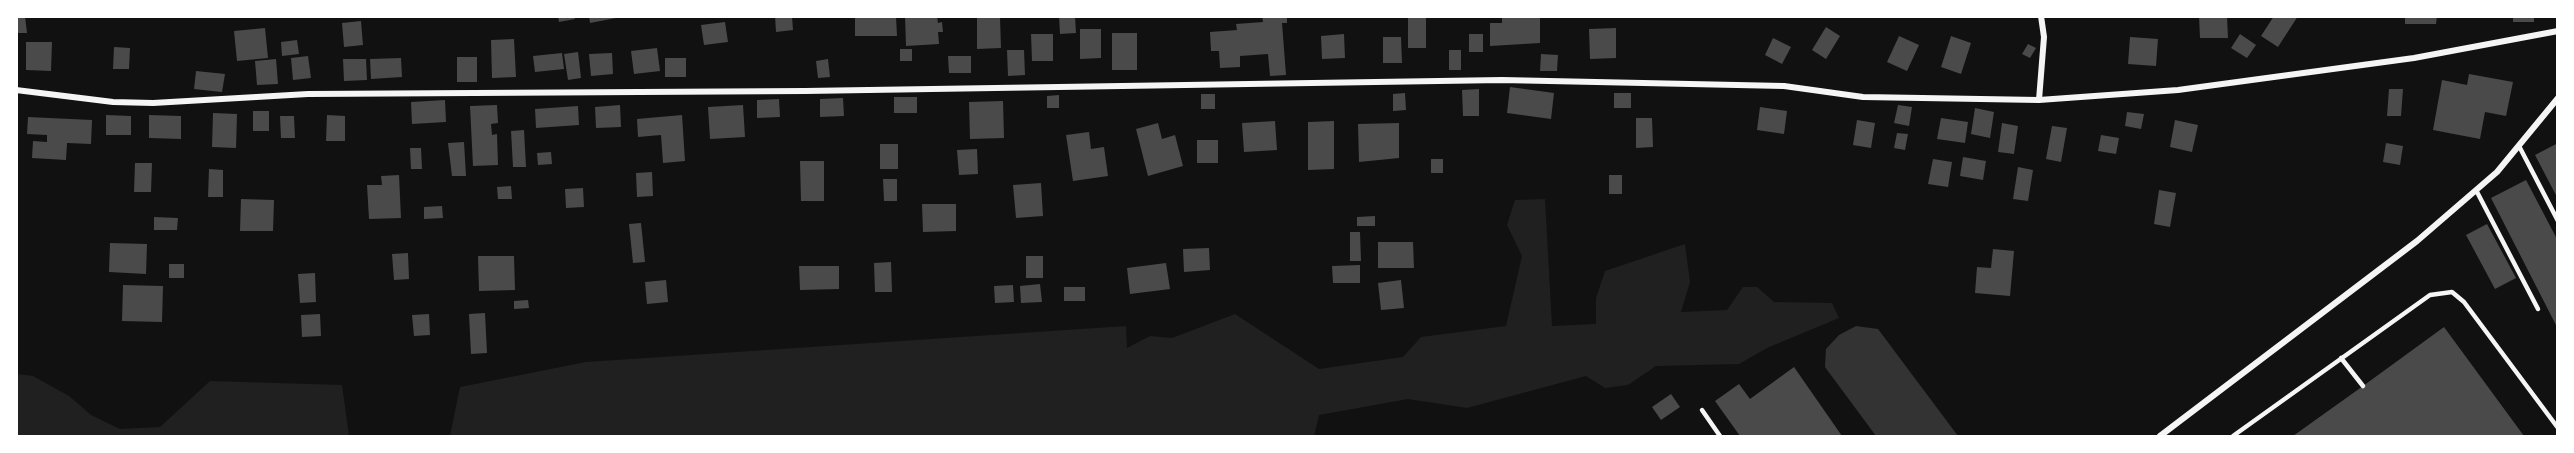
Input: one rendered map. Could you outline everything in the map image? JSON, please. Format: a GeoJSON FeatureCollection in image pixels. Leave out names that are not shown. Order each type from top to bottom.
{"type":"FeatureCollection","features":[{"type":"Feature","properties":{"kind":"street"},"geometry":{"type":"LineString","coordinates":[[2039,100],[2044,37],[2041,16]]}},
{"type":"Feature","properties":{"kind":"street"},"geometry":{"type":"LineString","coordinates":[[16,90],[112,102],[153,103],[308,94],[805,91],[1502,80],[1784,86],[1863,97],[2039,100],[2178,90],[2414,58],[2558,31]]}},
{"type":"Feature","properties":{"kind":"street"},"geometry":{"type":"LineString","coordinates":[[2160,436],[2418,241],[2497,172],[2558,98]]}},
{"type":"Feature","properties":{"kind":"lane"},"geometry":{"type":"LineString","coordinates":[[2519,146],[2558,221]]}},
{"type":"Feature","properties":{"kind":"lane"},"geometry":{"type":"LineString","coordinates":[[2476,190],[2538,309]]}},
{"type":"Feature","properties":{"kind":"lane"},"geometry":{"type":"LineString","coordinates":[[2234,436],[2430,295],[2452,292],[2464,302],[2558,428]]}},
{"type":"Feature","properties":{"kind":"lane"},"geometry":{"type":"LineString","coordinates":[[2342,358],[2363,386]]}},
{"type":"Feature","properties":{"kind":"lane"},"geometry":{"type":"LineString","coordinates":[[1701,410],[1720,436]]}},
{"type":"Feature","properties":{"kind":"shaded area"},"geometry":{"type":"Polygon","coordinates":[[[1545,199],[1552,326],[1596,324],[1596,298],[1605,271],[1685,244],[1690,282],[1681,312],[1727,310],[1743,287],[1757,287],[1774,302],[1832,303],[1839,318],[1767,348],[1739,364],[1656,366],[1628,385],[1605,388],[1586,376],[1467,408],[1408,399],[1319,415],[1314,436],[450,436],[460,387],[586,362],[1126,326],[1127,348],[1150,336],[1172,338],[1235,314],[1319,369],[1403,357],[1421,337],[1506,326],[1522,256],[1507,225],[1515,200],[1545,199]]]}},
{"type":"Feature","properties":{"kind":"shaded area"},"geometry":{"type":"Polygon","coordinates":[[[1856,326],[1878,329],[1958,436],[1876,436],[1825,367],[1826,349],[1839,335],[1856,326]]]}},
{"type":"Feature","properties":{"kind":"shaded area"},"geometry":{"type":"Polygon","coordinates":[[[17,374],[33,376],[69,396],[91,415],[120,429],[160,427],[210,381],[342,385],[349,436],[17,436],[17,374]]]}},
{"type":"Feature","properties":{"kind":"building"},"geometry":{"type":"Polygon","coordinates":[[[16,16],[25,16],[27,33],[16,33],[16,16]]]}},
{"type":"Feature","properties":{"kind":"building"},"geometry":{"type":"Polygon","coordinates":[[[558,16],[574,16],[575,19],[559,22],[558,16]]]}},
{"type":"Feature","properties":{"kind":"building"},"geometry":{"type":"Polygon","coordinates":[[[589,16],[616,16],[616,18],[590,23],[589,16]]]}},
{"type":"Feature","properties":{"kind":"building"},"geometry":{"type":"Polygon","coordinates":[[[775,16],[792,16],[793,30],[776,32],[775,16]]]}},
{"type":"Feature","properties":{"kind":"building"},"geometry":{"type":"Polygon","coordinates":[[[855,16],[896,16],[897,36],[855,36],[855,16]]]}},
{"type":"Feature","properties":{"kind":"building"},"geometry":{"type":"Polygon","coordinates":[[[905,16],[937,16],[938,23],[942,22],[943,32],[938,32],[939,44],[906,46],[905,16]]]}},
{"type":"Feature","properties":{"kind":"building"},"geometry":{"type":"Polygon","coordinates":[[[1059,16],[1075,16],[1076,33],[1060,34],[1059,16]]]}},
{"type":"Feature","properties":{"kind":"building"},"geometry":{"type":"Polygon","coordinates":[[[1262,16],[1287,16],[1287,23],[1282,23],[1286,75],[1270,76],[1268,54],[1240,56],[1240,67],[1220,68],[1219,51],[1211,51],[1210,32],[1237,30],[1236,24],[1263,22],[1262,16]]]}},
{"type":"Feature","properties":{"kind":"building"},"geometry":{"type":"Polygon","coordinates":[[[1408,16],[1426,16],[1426,48],[1408,48],[1408,16]]]}},
{"type":"Feature","properties":{"kind":"building"},"geometry":{"type":"Polygon","coordinates":[[[1502,16],[1540,16],[1540,43],[1490,46],[1490,23],[1502,23],[1502,16]]]}},
{"type":"Feature","properties":{"kind":"building"},"geometry":{"type":"Polygon","coordinates":[[[2199,16],[2227,16],[2228,38],[2200,38],[2199,16]]]}},
{"type":"Feature","properties":{"kind":"building"},"geometry":{"type":"Polygon","coordinates":[[[2274,16],[2298,16],[2278,47],[2261,36],[2274,16]]]}},
{"type":"Feature","properties":{"kind":"building"},"geometry":{"type":"Polygon","coordinates":[[[2405,16],[2437,16],[2436,24],[2405,24],[2405,16]]]}},
{"type":"Feature","properties":{"kind":"building"},"geometry":{"type":"Polygon","coordinates":[[[2513,16],[2534,16],[2534,22],[2513,22],[2513,16]]]}},
{"type":"Feature","properties":{"kind":"building"},"geometry":{"type":"Polygon","coordinates":[[[977,17],[1000,17],[1001,48],[977,49],[977,17]]]}},
{"type":"Feature","properties":{"kind":"building"},"geometry":{"type":"Polygon","coordinates":[[[361,21],[363,45],[344,47],[342,23],[361,21]]]}},
{"type":"Feature","properties":{"kind":"building"},"geometry":{"type":"Polygon","coordinates":[[[725,22],[728,42],[704,45],[701,25],[725,22]]]}},
{"type":"Feature","properties":{"kind":"building"},"geometry":{"type":"Polygon","coordinates":[[[1826,27],[1840,36],[1826,59],[1812,50],[1826,27]]]}},
{"type":"Feature","properties":{"kind":"building"},"geometry":{"type":"Polygon","coordinates":[[[265,28],[268,58],[237,61],[234,31],[265,28]]]}},
{"type":"Feature","properties":{"kind":"building"},"geometry":{"type":"Polygon","coordinates":[[[1616,28],[1616,58],[1590,59],[1589,29],[1616,28]]]}},
{"type":"Feature","properties":{"kind":"building"},"geometry":{"type":"Polygon","coordinates":[[[1080,29],[1101,29],[1101,58],[1080,59],[1080,29]]]}},
{"type":"Feature","properties":{"kind":"building"},"geometry":{"type":"Polygon","coordinates":[[[1112,33],[1137,33],[1137,70],[1112,70],[1112,33]]]}},
{"type":"Feature","properties":{"kind":"building"},"geometry":{"type":"Polygon","coordinates":[[[1031,34],[1053,34],[1053,61],[1032,61],[1031,34]]]}},
{"type":"Feature","properties":{"kind":"building"},"geometry":{"type":"Polygon","coordinates":[[[1344,34],[1345,58],[1322,59],[1321,36],[1344,34]]]}},
{"type":"Feature","properties":{"kind":"building"},"geometry":{"type":"Polygon","coordinates":[[[1469,34],[1483,34],[1483,52],[1469,52],[1469,34]]]}},
{"type":"Feature","properties":{"kind":"building"},"geometry":{"type":"Polygon","coordinates":[[[2240,34],[2256,45],[2247,58],[2231,48],[2240,34]]]}},
{"type":"Feature","properties":{"kind":"building"},"geometry":{"type":"Polygon","coordinates":[[[1899,36],[1919,45],[1907,71],[1887,62],[1899,36]]]}},
{"type":"Feature","properties":{"kind":"building"},"geometry":{"type":"Polygon","coordinates":[[[1951,36],[1971,43],[1961,74],[1941,67],[1951,36]]]}},
{"type":"Feature","properties":{"kind":"building"},"geometry":{"type":"Polygon","coordinates":[[[1383,37],[1401,37],[1402,63],[1383,63],[1383,37]]]}},
{"type":"Feature","properties":{"kind":"building"},"geometry":{"type":"Polygon","coordinates":[[[2130,37],[2158,39],[2156,66],[2128,64],[2130,37]]]}},
{"type":"Feature","properties":{"kind":"building"},"geometry":{"type":"Polygon","coordinates":[[[1773,38],[1791,47],[1782,64],[1765,55],[1773,38]]]}},
{"type":"Feature","properties":{"kind":"building"},"geometry":{"type":"Polygon","coordinates":[[[514,39],[516,77],[492,78],[491,40],[514,39]]]}},
{"type":"Feature","properties":{"kind":"building"},"geometry":{"type":"Polygon","coordinates":[[[297,40],[299,54],[282,56],[281,42],[297,40]]]}},
{"type":"Feature","properties":{"kind":"building"},"geometry":{"type":"Polygon","coordinates":[[[26,42],[52,42],[51,71],[26,70],[26,42]]]}},
{"type":"Feature","properties":{"kind":"building"},"geometry":{"type":"Polygon","coordinates":[[[2028,44],[2036,48],[2030,58],[2022,54],[2028,44]]]}},
{"type":"Feature","properties":{"kind":"building"},"geometry":{"type":"Polygon","coordinates":[[[114,47],[130,48],[129,69],[113,69],[114,47]]]}},
{"type":"Feature","properties":{"kind":"building"},"geometry":{"type":"Polygon","coordinates":[[[657,48],[660,71],[634,74],[631,51],[657,48]]]}},
{"type":"Feature","properties":{"kind":"building"},"geometry":{"type":"Polygon","coordinates":[[[900,49],[912,49],[912,61],[900,61],[900,49]]]}},
{"type":"Feature","properties":{"kind":"building"},"geometry":{"type":"Polygon","coordinates":[[[1007,50],[1024,50],[1025,75],[1008,76],[1007,50]]]}},
{"type":"Feature","properties":{"kind":"building"},"geometry":{"type":"Polygon","coordinates":[[[1449,50],[1461,50],[1461,70],[1449,70],[1449,50]]]}},
{"type":"Feature","properties":{"kind":"building"},"geometry":{"type":"Polygon","coordinates":[[[578,52],[581,78],[568,80],[564,54],[578,52]]]}},
{"type":"Feature","properties":{"kind":"building"},"geometry":{"type":"Polygon","coordinates":[[[562,53],[564,69],[535,72],[533,56],[562,53]]]}},
{"type":"Feature","properties":{"kind":"building"},"geometry":{"type":"Polygon","coordinates":[[[612,53],[613,74],[591,76],[589,54],[612,53]]]}},
{"type":"Feature","properties":{"kind":"building"},"geometry":{"type":"Polygon","coordinates":[[[1541,54],[1558,55],[1557,71],[1540,71],[1541,54]]]}},
{"type":"Feature","properties":{"kind":"building"},"geometry":{"type":"Polygon","coordinates":[[[308,56],[311,78],[293,80],[291,58],[308,56]]]}},
{"type":"Feature","properties":{"kind":"building"},"geometry":{"type":"Polygon","coordinates":[[[948,56],[971,56],[971,73],[949,73],[948,56]]]}},
{"type":"Feature","properties":{"kind":"building"},"geometry":{"type":"Polygon","coordinates":[[[457,57],[477,57],[477,82],[457,82],[457,57]]]}},
{"type":"Feature","properties":{"kind":"building"},"geometry":{"type":"Polygon","coordinates":[[[401,58],[402,77],[371,79],[370,59],[401,58]]]}},
{"type":"Feature","properties":{"kind":"building"},"geometry":{"type":"Polygon","coordinates":[[[665,58],[686,58],[686,77],[665,77],[665,58]]]}},
{"type":"Feature","properties":{"kind":"building"},"geometry":{"type":"Polygon","coordinates":[[[276,59],[278,84],[257,85],[255,61],[276,59]]]}},
{"type":"Feature","properties":{"kind":"building"},"geometry":{"type":"Polygon","coordinates":[[[343,59],[366,59],[367,80],[344,81],[343,59]]]}},
{"type":"Feature","properties":{"kind":"building"},"geometry":{"type":"Polygon","coordinates":[[[828,59],[830,77],[818,78],[816,61],[828,59]]]}},
{"type":"Feature","properties":{"kind":"building"},"geometry":{"type":"Polygon","coordinates":[[[196,71],[225,74],[222,92],[194,89],[196,71]]]}},
{"type":"Feature","properties":{"kind":"building"},"geometry":{"type":"Polygon","coordinates":[[[2469,74],[2513,82],[2506,116],[2485,112],[2480,139],[2433,130],[2442,80],[2467,85],[2469,74]]]}},
{"type":"Feature","properties":{"kind":"building"},"geometry":{"type":"Polygon","coordinates":[[[1510,87],[1554,93],[1551,119],[1507,113],[1510,87]]]}},
{"type":"Feature","properties":{"kind":"building"},"geometry":{"type":"Polygon","coordinates":[[[1479,89],[1479,116],[1463,116],[1462,90],[1479,89]]]}},
{"type":"Feature","properties":{"kind":"building"},"geometry":{"type":"Polygon","coordinates":[[[2389,89],[2403,89],[2401,116],[2387,116],[2389,89]]]}},
{"type":"Feature","properties":{"kind":"building"},"geometry":{"type":"Polygon","coordinates":[[[1405,93],[1406,110],[1393,111],[1393,94],[1405,93]]]}},
{"type":"Feature","properties":{"kind":"building"},"geometry":{"type":"Polygon","coordinates":[[[1614,93],[1631,93],[1631,108],[1614,108],[1614,93]]]}},
{"type":"Feature","properties":{"kind":"building"},"geometry":{"type":"Polygon","coordinates":[[[1201,94],[1215,94],[1215,109],[1201,109],[1201,94]]]}},
{"type":"Feature","properties":{"kind":"building"},"geometry":{"type":"Polygon","coordinates":[[[1059,95],[1059,108],[1047,108],[1047,96],[1059,95]]]}},
{"type":"Feature","properties":{"kind":"building"},"geometry":{"type":"Polygon","coordinates":[[[894,97],[917,97],[917,113],[894,113],[894,97]]]}},
{"type":"Feature","properties":{"kind":"building"},"geometry":{"type":"Polygon","coordinates":[[[843,98],[844,116],[820,117],[820,99],[843,98]]]}},
{"type":"Feature","properties":{"kind":"building"},"geometry":{"type":"Polygon","coordinates":[[[779,99],[780,117],[757,118],[757,100],[779,99]]]}},
{"type":"Feature","properties":{"kind":"building"},"geometry":{"type":"Polygon","coordinates":[[[445,100],[446,122],[412,124],[411,102],[445,100]]]}},
{"type":"Feature","properties":{"kind":"building"},"geometry":{"type":"Polygon","coordinates":[[[1003,101],[1004,138],[970,139],[969,102],[1003,101]]]}},
{"type":"Feature","properties":{"kind":"building"},"geometry":{"type":"Polygon","coordinates":[[[497,105],[498,123],[491,124],[492,135],[497,134],[498,165],[473,166],[470,106],[497,105]]]}},
{"type":"Feature","properties":{"kind":"building"},"geometry":{"type":"Polygon","coordinates":[[[620,105],[621,127],[596,128],[595,107],[620,105]]]}},
{"type":"Feature","properties":{"kind":"building"},"geometry":{"type":"Polygon","coordinates":[[[743,105],[745,137],[710,139],[708,107],[743,105]]]}},
{"type":"Feature","properties":{"kind":"building"},"geometry":{"type":"Polygon","coordinates":[[[1898,105],[1912,107],[1909,126],[1894,123],[1898,105]]]}},
{"type":"Feature","properties":{"kind":"building"},"geometry":{"type":"Polygon","coordinates":[[[578,106],[579,125],[536,128],[535,109],[578,106]]]}},
{"type":"Feature","properties":{"kind":"building"},"geometry":{"type":"Polygon","coordinates":[[[1760,107],[1787,111],[1784,134],[1757,130],[1760,107]]]}},
{"type":"Feature","properties":{"kind":"building"},"geometry":{"type":"Polygon","coordinates":[[[1975,108],[1994,112],[1990,138],[1971,134],[1975,108]]]}},
{"type":"Feature","properties":{"kind":"building"},"geometry":{"type":"Polygon","coordinates":[[[253,111],[269,111],[269,131],[253,131],[253,111]]]}},
{"type":"Feature","properties":{"kind":"building"},"geometry":{"type":"Polygon","coordinates":[[[2127,112],[2144,114],[2141,129],[2125,126],[2127,112]]]}},
{"type":"Feature","properties":{"kind":"building"},"geometry":{"type":"Polygon","coordinates":[[[213,113],[237,114],[236,148],[212,147],[213,113]]]}},
{"type":"Feature","properties":{"kind":"building"},"geometry":{"type":"Polygon","coordinates":[[[106,115],[131,116],[131,135],[106,135],[106,115]]]}},
{"type":"Feature","properties":{"kind":"building"},"geometry":{"type":"Polygon","coordinates":[[[149,115],[181,116],[181,139],[149,138],[149,115]]]}},
{"type":"Feature","properties":{"kind":"building"},"geometry":{"type":"Polygon","coordinates":[[[327,115],[345,116],[345,141],[326,141],[327,115]]]}},
{"type":"Feature","properties":{"kind":"building"},"geometry":{"type":"Polygon","coordinates":[[[682,115],[685,161],[663,163],[661,135],[638,137],[637,119],[682,115]]]}},
{"type":"Feature","properties":{"kind":"building"},"geometry":{"type":"Polygon","coordinates":[[[280,116],[294,116],[295,138],[281,138],[280,116]]]}},
{"type":"Feature","properties":{"kind":"building"},"geometry":{"type":"Polygon","coordinates":[[[28,117],[92,120],[91,144],[67,143],[66,160],[32,158],[33,141],[47,142],[47,135],[27,134],[28,117]]]}},
{"type":"Feature","properties":{"kind":"building"},"geometry":{"type":"Polygon","coordinates":[[[1636,118],[1652,118],[1653,147],[1636,148],[1636,118]]]}},
{"type":"Feature","properties":{"kind":"building"},"geometry":{"type":"Polygon","coordinates":[[[1941,118],[1968,122],[1965,143],[1937,139],[1941,118]]]}},
{"type":"Feature","properties":{"kind":"building"},"geometry":{"type":"Polygon","coordinates":[[[1857,120],[1875,123],[1871,148],[1853,145],[1857,120]]]}},
{"type":"Feature","properties":{"kind":"building"},"geometry":{"type":"Polygon","coordinates":[[[2175,120],[2198,125],[2192,152],[2170,147],[2175,120]]]}},
{"type":"Feature","properties":{"kind":"building"},"geometry":{"type":"Polygon","coordinates":[[[1275,121],[1277,150],[1244,152],[1242,123],[1275,121]]]}},
{"type":"Feature","properties":{"kind":"building"},"geometry":{"type":"Polygon","coordinates":[[[1334,121],[1334,169],[1308,170],[1308,122],[1334,121]]]}},
{"type":"Feature","properties":{"kind":"building"},"geometry":{"type":"Polygon","coordinates":[[[1158,123],[1162,139],[1175,135],[1183,166],[1148,176],[1136,129],[1158,123]]]}},
{"type":"Feature","properties":{"kind":"building"},"geometry":{"type":"Polygon","coordinates":[[[1399,123],[1399,158],[1359,162],[1358,124],[1399,123]]]}},
{"type":"Feature","properties":{"kind":"building"},"geometry":{"type":"Polygon","coordinates":[[[2002,123],[2018,126],[2014,154],[1998,152],[2002,123]]]}},
{"type":"Feature","properties":{"kind":"building"},"geometry":{"type":"Polygon","coordinates":[[[2052,126],[2067,128],[2061,162],[2046,159],[2052,126]]]}},
{"type":"Feature","properties":{"kind":"building"},"geometry":{"type":"Polygon","coordinates":[[[524,130],[526,167],[513,167],[511,131],[524,130]]]}},
{"type":"Feature","properties":{"kind":"building"},"geometry":{"type":"Polygon","coordinates":[[[1089,132],[1091,149],[1104,147],[1108,176],[1073,181],[1066,135],[1089,132]]]}},
{"type":"Feature","properties":{"kind":"building"},"geometry":{"type":"Polygon","coordinates":[[[1897,133],[1908,134],[1905,150],[1894,148],[1897,133]]]}},
{"type":"Feature","properties":{"kind":"building"},"geometry":{"type":"Polygon","coordinates":[[[2101,135],[2119,138],[2116,154],[2098,151],[2101,135]]]}},
{"type":"Feature","properties":{"kind":"building"},"geometry":{"type":"Polygon","coordinates":[[[1197,140],[1218,140],[1218,163],[1197,163],[1197,140]]]}},
{"type":"Feature","properties":{"kind":"building"},"geometry":{"type":"Polygon","coordinates":[[[464,142],[466,176],[452,176],[448,143],[464,142]]]}},
{"type":"Feature","properties":{"kind":"building"},"geometry":{"type":"Polygon","coordinates":[[[2386,143],[2403,146],[2400,165],[2383,162],[2386,143]]]}},
{"type":"Feature","properties":{"kind":"building"},"geometry":{"type":"Polygon","coordinates":[[[2558,143],[2558,199],[2535,155],[2558,143]]]}},
{"type":"Feature","properties":{"kind":"building"},"geometry":{"type":"Polygon","coordinates":[[[880,144],[898,144],[898,169],[880,169],[880,144]]]}},
{"type":"Feature","properties":{"kind":"building"},"geometry":{"type":"Polygon","coordinates":[[[410,148],[421,148],[422,169],[411,169],[410,148]]]}},
{"type":"Feature","properties":{"kind":"building"},"geometry":{"type":"Polygon","coordinates":[[[977,149],[978,174],[959,175],[957,150],[977,149]]]}},
{"type":"Feature","properties":{"kind":"building"},"geometry":{"type":"Polygon","coordinates":[[[551,152],[552,164],[538,165],[537,153],[551,152]]]}},
{"type":"Feature","properties":{"kind":"building"},"geometry":{"type":"Polygon","coordinates":[[[1963,157],[1986,161],[1983,180],[1960,176],[1963,157]]]}},
{"type":"Feature","properties":{"kind":"building"},"geometry":{"type":"Polygon","coordinates":[[[1431,159],[1443,159],[1443,173],[1431,173],[1431,159]]]}},
{"type":"Feature","properties":{"kind":"building"},"geometry":{"type":"Polygon","coordinates":[[[1933,159],[1952,162],[1948,187],[1928,184],[1933,159]]]}},
{"type":"Feature","properties":{"kind":"building"},"geometry":{"type":"Polygon","coordinates":[[[800,161],[824,161],[824,201],[801,201],[800,161]]]}},
{"type":"Feature","properties":{"kind":"building"},"geometry":{"type":"Polygon","coordinates":[[[135,163],[152,163],[151,192],[134,192],[135,163]]]}},
{"type":"Feature","properties":{"kind":"building"},"geometry":{"type":"Polygon","coordinates":[[[2018,167],[2033,170],[2028,201],[2013,199],[2018,167]]]}},
{"type":"Feature","properties":{"kind":"building"},"geometry":{"type":"Polygon","coordinates":[[[209,169],[223,170],[223,197],[208,197],[209,169]]]}},
{"type":"Feature","properties":{"kind":"building"},"geometry":{"type":"Polygon","coordinates":[[[652,172],[653,196],[637,197],[636,173],[652,172]]]}},
{"type":"Feature","properties":{"kind":"building"},"geometry":{"type":"Polygon","coordinates":[[[399,175],[401,218],[369,219],[367,185],[382,185],[381,176],[399,175]]]}},
{"type":"Feature","properties":{"kind":"building"},"geometry":{"type":"Polygon","coordinates":[[[1609,175],[1622,175],[1622,194],[1609,194],[1609,175]]]}},
{"type":"Feature","properties":{"kind":"building"},"geometry":{"type":"Polygon","coordinates":[[[883,179],[897,179],[897,201],[884,201],[883,179]]]}},
{"type":"Feature","properties":{"kind":"building"},"geometry":{"type":"Polygon","coordinates":[[[2526,180],[2558,241],[2558,329],[2491,198],[2526,180]]]}},
{"type":"Feature","properties":{"kind":"building"},"geometry":{"type":"Polygon","coordinates":[[[1041,183],[1043,216],[1016,218],[1013,185],[1041,183]]]}},
{"type":"Feature","properties":{"kind":"building"},"geometry":{"type":"Polygon","coordinates":[[[511,186],[512,199],[498,199],[497,187],[511,186]]]}},
{"type":"Feature","properties":{"kind":"building"},"geometry":{"type":"Polygon","coordinates":[[[583,188],[584,207],[566,208],[565,189],[583,188]]]}},
{"type":"Feature","properties":{"kind":"building"},"geometry":{"type":"Polygon","coordinates":[[[2159,190],[2176,193],[2170,227],[2154,224],[2159,190]]]}},
{"type":"Feature","properties":{"kind":"building"},"geometry":{"type":"Polygon","coordinates":[[[241,199],[274,200],[273,231],[240,231],[241,199]]]}},
{"type":"Feature","properties":{"kind":"building"},"geometry":{"type":"Polygon","coordinates":[[[922,204],[956,204],[956,231],[923,232],[922,204]]]}},
{"type":"Feature","properties":{"kind":"building"},"geometry":{"type":"Polygon","coordinates":[[[442,206],[443,218],[424,219],[424,207],[442,206]]]}},
{"type":"Feature","properties":{"kind":"building"},"geometry":{"type":"Polygon","coordinates":[[[1375,216],[1375,226],[1357,226],[1357,217],[1375,216]]]}},
{"type":"Feature","properties":{"kind":"building"},"geometry":{"type":"Polygon","coordinates":[[[154,217],[178,218],[177,230],[154,230],[154,217]]]}},
{"type":"Feature","properties":{"kind":"building"},"geometry":{"type":"Polygon","coordinates":[[[641,223],[645,262],[633,263],[629,224],[641,223]]]}},
{"type":"Feature","properties":{"kind":"building"},"geometry":{"type":"Polygon","coordinates":[[[2487,224],[2516,278],[2495,289],[2466,235],[2487,224]]]}},
{"type":"Feature","properties":{"kind":"building"},"geometry":{"type":"Polygon","coordinates":[[[1350,232],[1360,232],[1361,261],[1350,261],[1350,232]]]}},
{"type":"Feature","properties":{"kind":"building"},"geometry":{"type":"Polygon","coordinates":[[[1378,242],[1413,242],[1414,268],[1378,268],[1378,242]]]}},
{"type":"Feature","properties":{"kind":"building"},"geometry":{"type":"Polygon","coordinates":[[[110,243],[147,244],[146,274],[109,272],[110,243]]]}},
{"type":"Feature","properties":{"kind":"building"},"geometry":{"type":"Polygon","coordinates":[[[1209,248],[1210,270],[1184,272],[1183,249],[1209,248]]]}},
{"type":"Feature","properties":{"kind":"building"},"geometry":{"type":"Polygon","coordinates":[[[1993,249],[2014,251],[2010,296],[1975,293],[1977,267],[1991,268],[1993,249]]]}},
{"type":"Feature","properties":{"kind":"building"},"geometry":{"type":"Polygon","coordinates":[[[408,253],[409,279],[394,280],[392,254],[408,253]]]}},
{"type":"Feature","properties":{"kind":"building"},"geometry":{"type":"Polygon","coordinates":[[[478,256],[514,256],[515,290],[479,291],[478,256]]]}},
{"type":"Feature","properties":{"kind":"building"},"geometry":{"type":"Polygon","coordinates":[[[1026,256],[1043,256],[1043,278],[1026,278],[1026,256]]]}},
{"type":"Feature","properties":{"kind":"building"},"geometry":{"type":"Polygon","coordinates":[[[891,262],[892,292],[875,292],[874,263],[891,262]]]}},
{"type":"Feature","properties":{"kind":"building"},"geometry":{"type":"Polygon","coordinates":[[[1166,263],[1170,289],[1130,294],[1127,268],[1166,263]]]}},
{"type":"Feature","properties":{"kind":"building"},"geometry":{"type":"Polygon","coordinates":[[[169,264],[184,264],[184,278],[169,278],[169,264]]]}},
{"type":"Feature","properties":{"kind":"building"},"geometry":{"type":"Polygon","coordinates":[[[1360,265],[1360,283],[1333,283],[1332,266],[1360,265]]]}},
{"type":"Feature","properties":{"kind":"building"},"geometry":{"type":"Polygon","coordinates":[[[799,266],[839,266],[839,289],[800,290],[799,266]]]}},
{"type":"Feature","properties":{"kind":"building"},"geometry":{"type":"Polygon","coordinates":[[[315,273],[316,302],[300,303],[298,274],[315,273]]]}},
{"type":"Feature","properties":{"kind":"building"},"geometry":{"type":"Polygon","coordinates":[[[666,280],[668,302],[647,304],[645,282],[666,280]]]}},
{"type":"Feature","properties":{"kind":"building"},"geometry":{"type":"Polygon","coordinates":[[[1401,280],[1404,308],[1381,310],[1378,283],[1401,280]]]}},
{"type":"Feature","properties":{"kind":"building"},"geometry":{"type":"Polygon","coordinates":[[[1040,284],[1042,302],[1021,303],[1020,286],[1040,284]]]}},
{"type":"Feature","properties":{"kind":"building"},"geometry":{"type":"Polygon","coordinates":[[[123,285],[163,286],[162,322],[122,321],[123,285]]]}},
{"type":"Feature","properties":{"kind":"building"},"geometry":{"type":"Polygon","coordinates":[[[1013,285],[1014,302],[995,303],[994,286],[1013,285]]]}},
{"type":"Feature","properties":{"kind":"building"},"geometry":{"type":"Polygon","coordinates":[[[1064,287],[1085,287],[1085,301],[1064,301],[1064,287]]]}},
{"type":"Feature","properties":{"kind":"building"},"geometry":{"type":"Polygon","coordinates":[[[528,300],[529,308],[514,309],[514,301],[528,300]]]}},
{"type":"Feature","properties":{"kind":"building"},"geometry":{"type":"Polygon","coordinates":[[[485,313],[487,353],[471,354],[469,314],[485,313]]]}},
{"type":"Feature","properties":{"kind":"building"},"geometry":{"type":"Polygon","coordinates":[[[320,314],[321,336],[302,337],[301,315],[320,314]]]}},
{"type":"Feature","properties":{"kind":"building"},"geometry":{"type":"Polygon","coordinates":[[[429,314],[430,335],[414,336],[412,315],[429,314]]]}},
{"type":"Feature","properties":{"kind":"building"},"geometry":{"type":"Polygon","coordinates":[[[2444,327],[2524,436],[2293,436],[2363,386],[2444,327]]]}},
{"type":"Feature","properties":{"kind":"building"},"geometry":{"type":"Polygon","coordinates":[[[1794,367],[1842,436],[1740,436],[1715,401],[1739,384],[1750,399],[1794,367]]]}},
{"type":"Feature","properties":{"kind":"building"},"geometry":{"type":"Polygon","coordinates":[[[1671,394],[1680,407],[1661,420],[1652,407],[1671,394]]]}}]}
